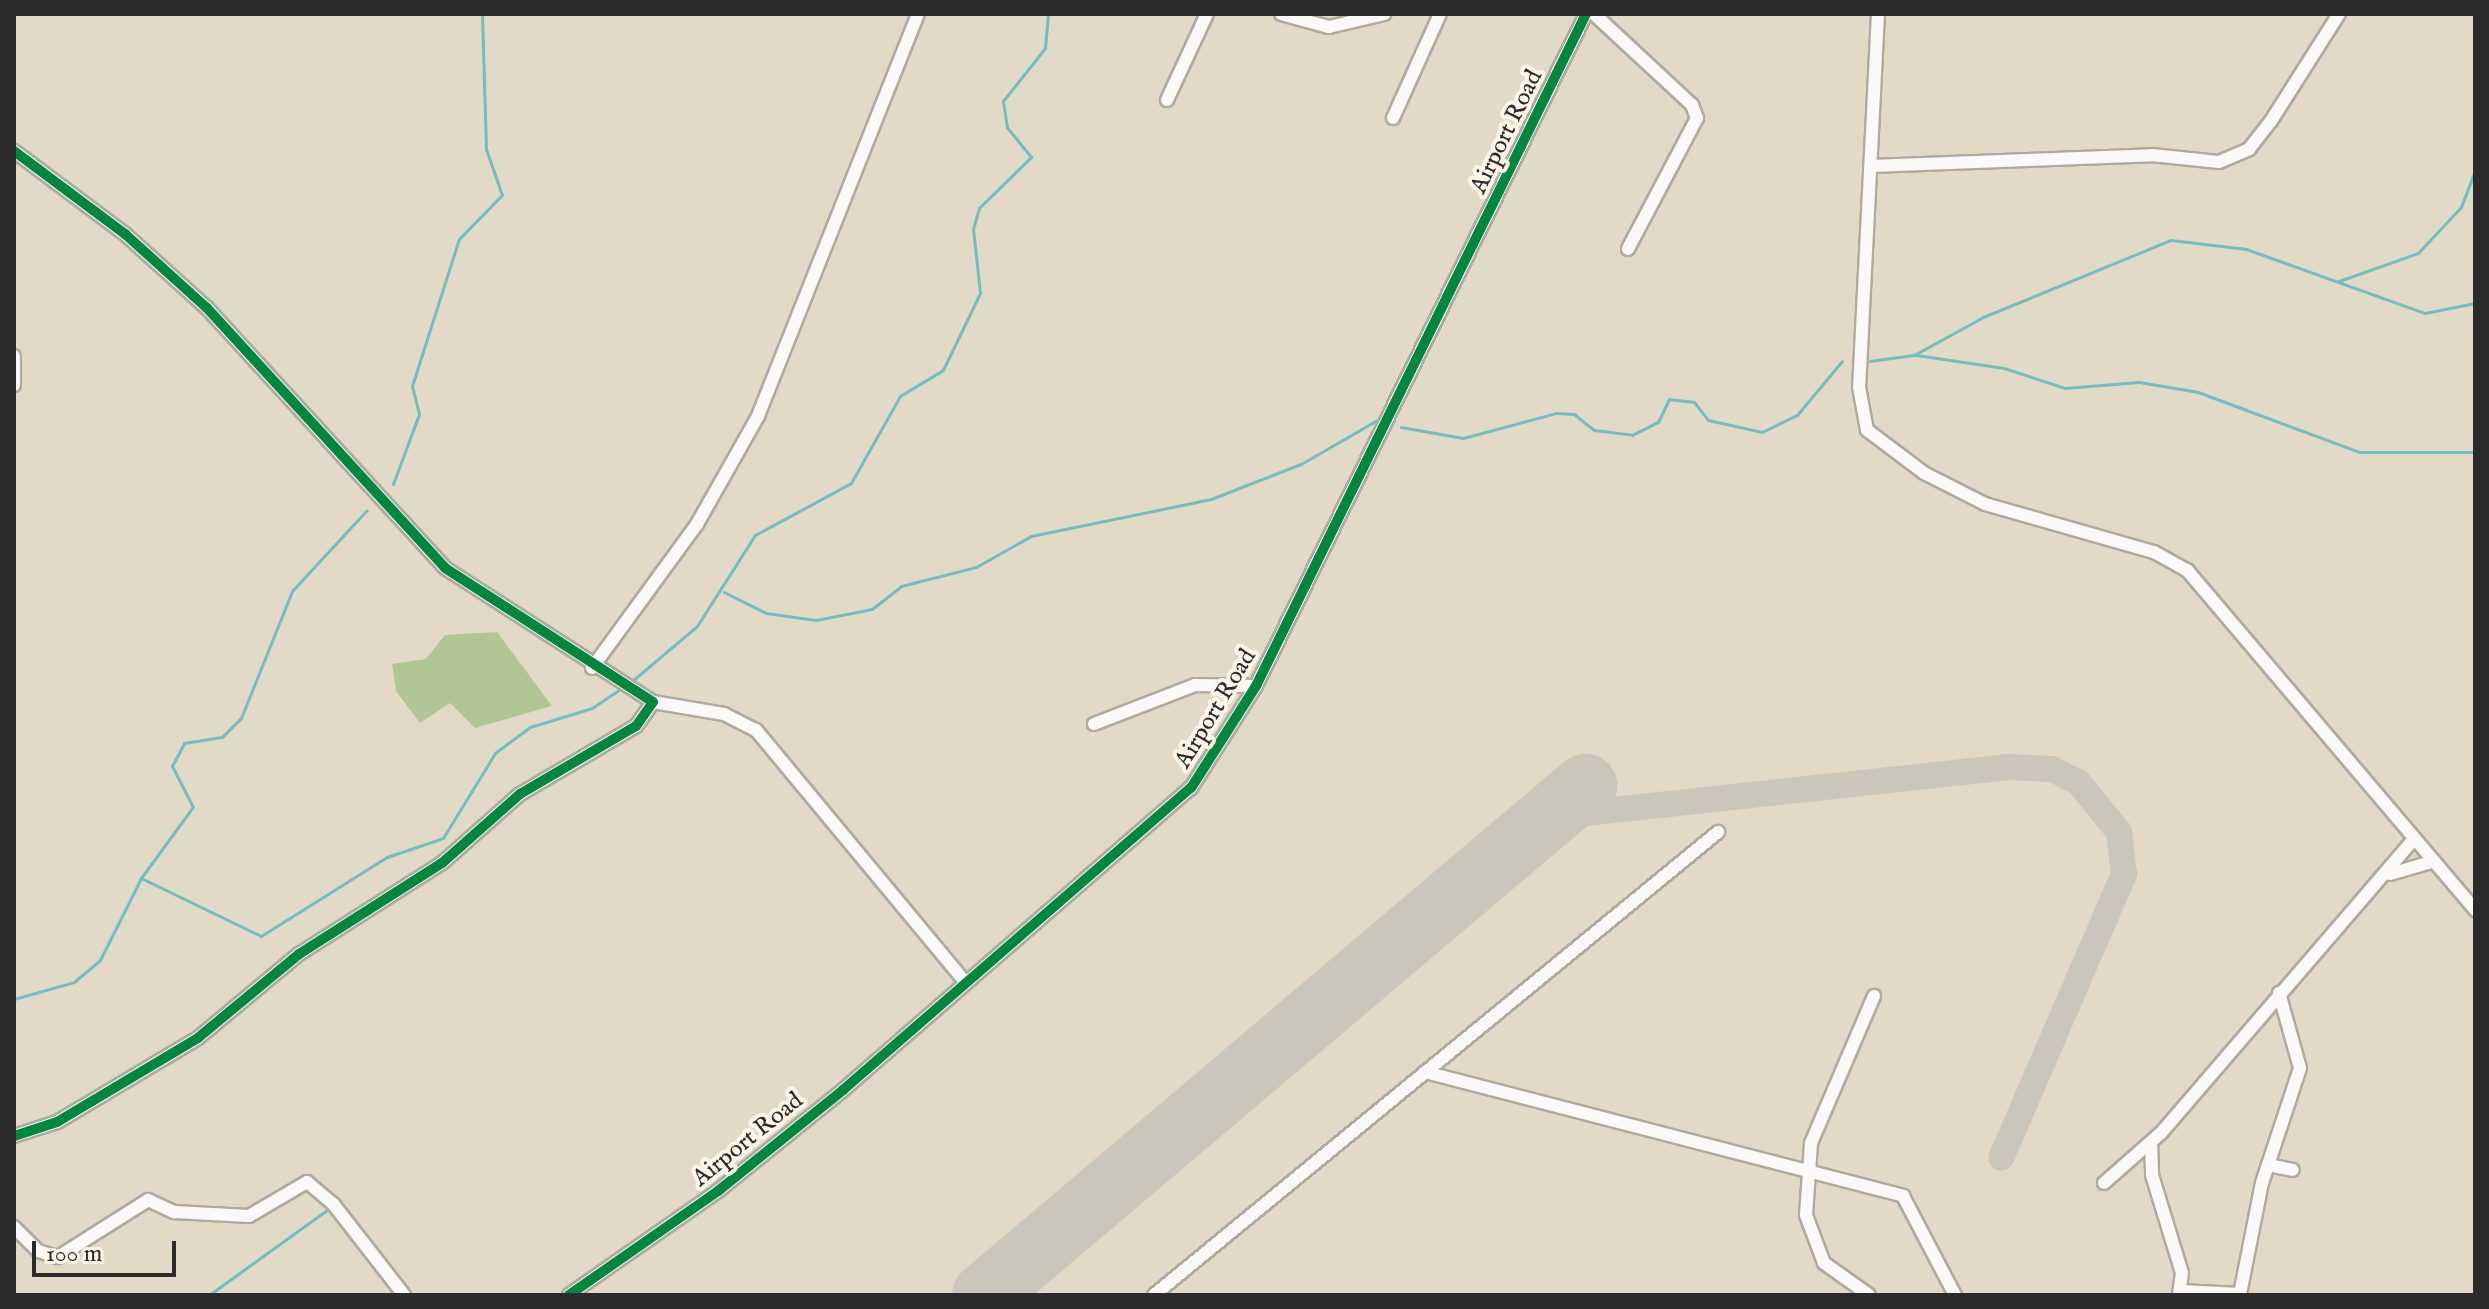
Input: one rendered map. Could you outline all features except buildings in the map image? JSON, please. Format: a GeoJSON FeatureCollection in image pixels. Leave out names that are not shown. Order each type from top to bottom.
{"type":"FeatureCollection","features":[{"type":"Feature","properties":{"kind":"street"},"geometry":{"type":"LineString","coordinates":[[592,668],[697,524],[764,406],[918,14]]}},
{"type":"Feature","properties":{"kind":"street"},"geometry":{"type":"LineString","coordinates":[[1167,100],[1207,14]]}},
{"type":"Feature","properties":{"kind":"street"},"geometry":{"type":"LineString","coordinates":[[1281,14],[1329,27],[1384,14]]}},
{"type":"Feature","properties":{"kind":"street"},"geometry":{"type":"LineString","coordinates":[[1393,118],[1440,14]]}},
{"type":"Feature","properties":{"kind":"street","name":"Airport Road"},"geometry":{"type":"LineString","coordinates":[[569,1295],[718,1191],[1168,815],[1256,686],[1586,14]]}},
{"type":"Feature","properties":{"kind":"street"},"geometry":{"type":"LineString","coordinates":[[1594,14],[1697,118],[1628,249]]}},
{"type":"Feature","properties":{"kind":"street"},"geometry":{"type":"LineString","coordinates":[[1878,14],[1859,387],[1873,438],[1985,504],[2174,560],[2248,637],[2431,862],[2475,910]]}},
{"type":"Feature","properties":{"kind":"street"},"geometry":{"type":"LineString","coordinates":[[1871,166],[2152,155],[2219,162],[2257,140],[2339,14]]}},
{"type":"Feature","properties":{"kind":"street"},"geometry":{"type":"LineString","coordinates":[[14,151],[125,234],[207,308],[445,568],[592,668],[653,702],[724,714],[756,730],[965,982]]}},
{"type":"Feature","properties":{"kind":"street"},"geometry":{"type":"LineString","coordinates":[[14,356],[14,385]]}},
{"type":"Feature","properties":{"kind":"street"},"geometry":{"type":"LineString","coordinates":[[1094,724],[1203,683],[1256,686]]}},
{"type":"Feature","properties":{"kind":"street"},"geometry":{"type":"LineString","coordinates":[[14,1136],[57,1122],[198,1038],[288,962],[442,863],[528,788],[636,726],[653,702]]}},
{"type":"Feature","properties":{"kind":"street"},"geometry":{"type":"LineString","coordinates":[[1154,1295],[1718,832]]}},
{"type":"Feature","properties":{"kind":"street"},"geometry":{"type":"LineString","coordinates":[[2104,1183],[2151,1142],[2279,993],[2390,874],[2414,839]]}},
{"type":"Feature","properties":{"kind":"street"},"geometry":{"type":"LineString","coordinates":[[2390,874],[2431,862]]}},
{"type":"Feature","properties":{"kind":"street"},"geometry":{"type":"LineString","coordinates":[[2151,1142],[2152,1175],[2182,1273],[2179,1293],[2240,1294],[2268,1165],[2300,1068],[2279,993]]}},
{"type":"Feature","properties":{"kind":"street"},"geometry":{"type":"LineString","coordinates":[[1869,1295],[1816,1252],[1806,1215],[1812,1177],[1811,1143],[1827,1092],[1874,996]]}},
{"type":"Feature","properties":{"kind":"street"},"geometry":{"type":"LineString","coordinates":[[1425,1072],[1912,1202],[1955,1295]]}},
{"type":"Feature","properties":{"kind":"street"},"geometry":{"type":"LineString","coordinates":[[2268,1165],[2293,1170]]}},
{"type":"Feature","properties":{"kind":"street"},"geometry":{"type":"LineString","coordinates":[[14,1227],[38,1251],[58,1257],[148,1200],[174,1212],[249,1216],[307,1182],[327,1196],[404,1295]]}},
{"type":"Feature","properties":{"kind":"green space"},"geometry":{"type":"Polygon","coordinates":[[[497,632],[552,706],[475,728],[450,703],[420,723],[396,691],[392,664],[426,659],[445,635],[497,632]]]}},
{"type":"Feature","properties":{"kind":"waterway"},"geometry":{"type":"LineString","coordinates":[[393,484],[419,414],[412,386],[459,239],[502,195],[486,149],[482,14]]}},
{"type":"Feature","properties":{"kind":"waterway"},"geometry":{"type":"LineString","coordinates":[[632,681],[697,626],[755,535],[851,483],[900,396],[943,370],[980,293],[973,229],[979,208],[1031,157],[1007,127],[1003,101],[1045,48],[1048,14]]}},
{"type":"Feature","properties":{"kind":"waterway"},"geometry":{"type":"LineString","coordinates":[[2339,281],[2418,253],[2461,207],[2475,170]]}},
{"type":"Feature","properties":{"kind":"waterway"},"geometry":{"type":"LineString","coordinates":[[1870,361],[1914,355],[1983,317],[2171,240],[2246,249],[2425,313],[2475,303]]}},
{"type":"Feature","properties":{"kind":"waterway"},"geometry":{"type":"LineString","coordinates":[[1916,355],[2004,368],[2065,388],[2139,382],[2198,392],[2359,452],[2475,452]]}},
{"type":"Feature","properties":{"kind":"waterway"},"geometry":{"type":"LineString","coordinates":[[1401,427],[1463,438],[1556,413],[1574,414],[1594,430],[1632,435],[1658,422],[1669,399],[1694,402],[1708,420],[1762,432],[1797,415],[1842,361]]}},
{"type":"Feature","properties":{"kind":"waterway"},"geometry":{"type":"LineString","coordinates":[[724,592],[766,613],[816,620],[872,609],[901,586],[976,567],[1031,536],[1211,499],[1301,464],[1379,419]]}},
{"type":"Feature","properties":{"kind":"waterway"},"geometry":{"type":"LineString","coordinates":[[14,999],[74,982],[100,960],[141,878],[193,807],[172,766],[184,743],[222,737],[241,718],[292,591],[367,510]]}},
{"type":"Feature","properties":{"kind":"waterway"},"geometry":{"type":"LineString","coordinates":[[141,878],[261,936],[387,857],[443,838],[495,753],[530,727],[592,708],[622,688]]}},
{"type":"Feature","properties":{"kind":"waterway"},"geometry":{"type":"LineString","coordinates":[[209,1295],[331,1207]]}},
{"type":"Feature","properties":{"kind":"taxiway"},"geometry":{"type":"LineString","coordinates":[[1549,817],[2009,767],[2052,769],[2078,782],[2119,832],[2124,874],[2001,1158]]}},
{"type":"Feature","properties":{"kind":"runway"},"geometry":{"type":"LineString","coordinates":[[984,1295],[1585,786]]}},
{"type":"Feature","properties":{"kind":"cycle path"},"geometry":{"type":"LineString","coordinates":[[569,1295],[718,1191],[843,1090],[1191,788],[1256,686],[1586,14]]}},
{"type":"Feature","properties":{"kind":"cycle path"},"geometry":{"type":"LineString","coordinates":[[14,151],[125,234],[207,308],[445,568],[653,702],[636,726],[520,794],[442,863],[299,954],[198,1038],[57,1122],[14,1136]]}}]}
